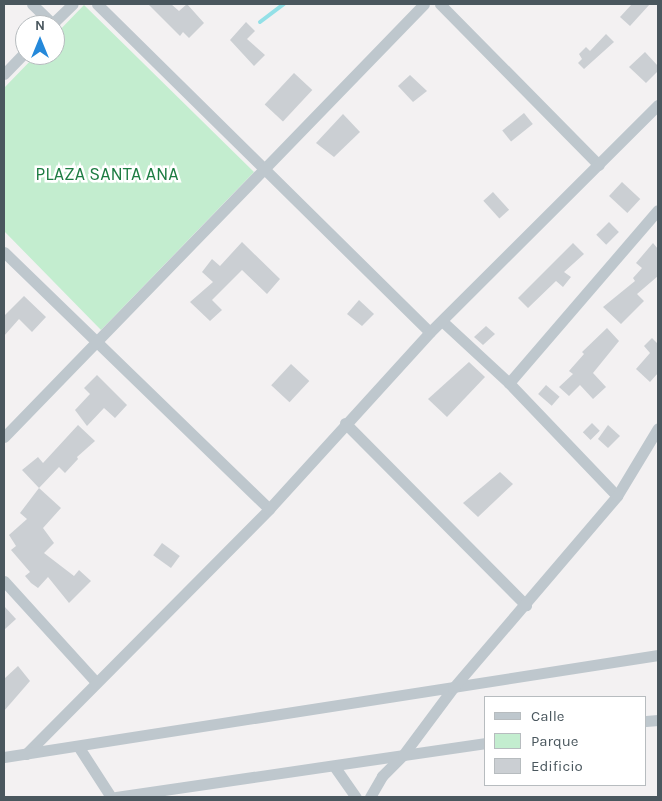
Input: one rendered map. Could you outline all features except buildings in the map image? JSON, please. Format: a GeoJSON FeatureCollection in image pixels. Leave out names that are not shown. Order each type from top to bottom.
{"type":"FeatureCollection","features":[{"type":"Feature","properties":{"kind":"street"},"geometry":{"type":"LineString","coordinates":[[32,4],[43,15]]}},
{"type":"Feature","properties":{"kind":"street"},"geometry":{"type":"LineString","coordinates":[[61,15],[72,4]]}},
{"type":"Feature","properties":{"kind":"street"},"geometry":{"type":"LineString","coordinates":[[96,4],[430,332]]}},
{"type":"Feature","properties":{"kind":"street"},"geometry":{"type":"LineString","coordinates":[[4,437],[424,4]]}},
{"type":"Feature","properties":{"kind":"street"},"geometry":{"type":"LineString","coordinates":[[440,4],[599,165]]}},
{"type":"Feature","properties":{"kind":"street"},"geometry":{"type":"LineString","coordinates":[[4,74],[15,62]]}},
{"type":"Feature","properties":{"kind":"street"},"geometry":{"type":"LineString","coordinates":[[26,754],[268,509],[345,422],[430,332],[658,105]]}},
{"type":"Feature","properties":{"kind":"street"},"geometry":{"type":"LineString","coordinates":[[509,383],[658,210]]}},
{"type":"Feature","properties":{"kind":"street"},"geometry":{"type":"LineString","coordinates":[[4,252],[95,344],[268,509]]}},
{"type":"Feature","properties":{"kind":"street"},"geometry":{"type":"LineString","coordinates":[[442,321],[509,383],[617,496]]}},
{"type":"Feature","properties":{"kind":"street"},"geometry":{"type":"LineString","coordinates":[[345,422],[526,605]]}},
{"type":"Feature","properties":{"kind":"street"},"geometry":{"type":"LineString","coordinates":[[370,797],[382,776],[403,755],[453,688],[526,605],[617,496],[658,428]]}},
{"type":"Feature","properties":{"kind":"street"},"geometry":{"type":"LineString","coordinates":[[4,581],[96,681]]}},
{"type":"Feature","properties":{"kind":"street"},"geometry":{"type":"LineString","coordinates":[[4,757],[658,655]]}},
{"type":"Feature","properties":{"kind":"street"},"geometry":{"type":"LineString","coordinates":[[116,797],[484,744]]}},
{"type":"Feature","properties":{"kind":"street"},"geometry":{"type":"LineString","coordinates":[[78,746],[111,797]]}},
{"type":"Feature","properties":{"kind":"street"},"geometry":{"type":"LineString","coordinates":[[334,766],[356,797]]}},
{"type":"Feature","properties":{"kind":"green space","name":"PLAZA SANTA ANA"},"geometry":{"type":"Polygon","coordinates":[[[84,5],[254,172],[101,330],[4,231],[4,88],[26,65],[65,65],[65,25],[84,5]]]}},
{"type":"Feature","properties":{"kind":"waterway"},"geometry":{"type":"LineString","coordinates":[[260,22],[284,4]]}}]}
